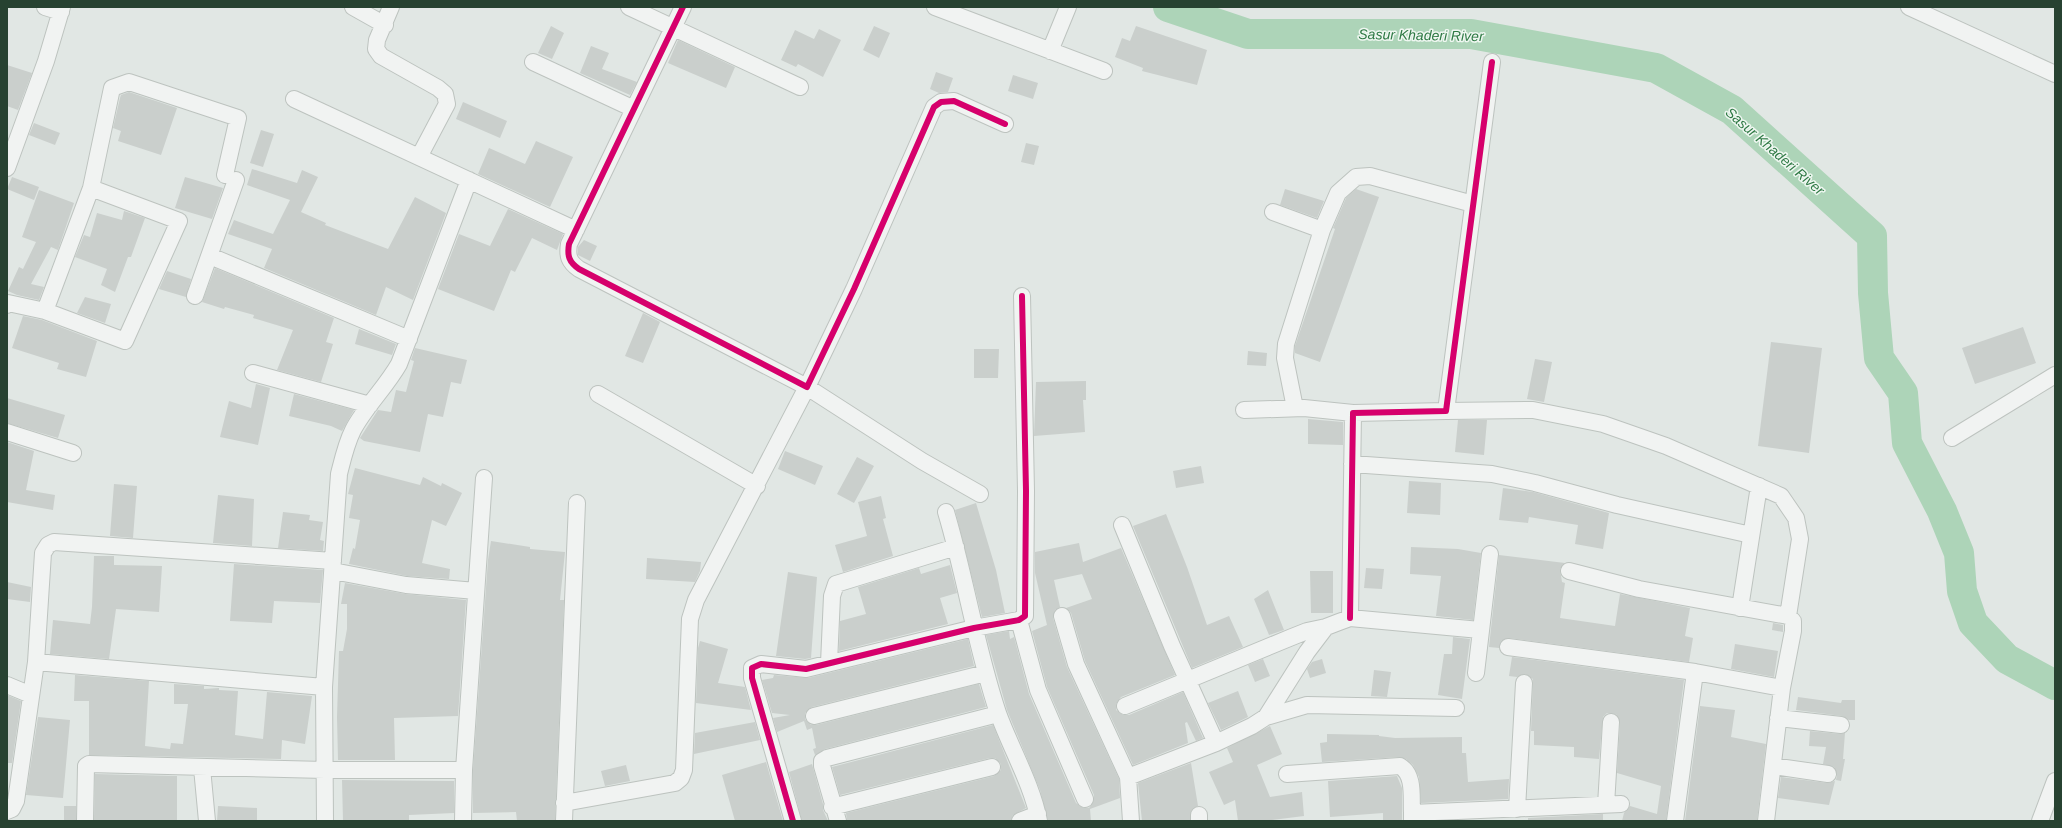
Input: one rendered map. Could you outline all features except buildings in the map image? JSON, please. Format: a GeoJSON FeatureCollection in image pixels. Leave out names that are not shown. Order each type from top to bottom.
{"type":"FeatureCollection","features":[{"type":"Feature","properties":{"kind":"street"},"geometry":{"type":"LineString","coordinates":[[7,168],[46,61],[62,10],[45,7]]}},
{"type":"Feature","properties":{"kind":"street"},"geometry":{"type":"LineString","coordinates":[[353,7],[384,24]]}},
{"type":"Feature","properties":{"kind":"street"},"geometry":{"type":"LineString","coordinates":[[391,7],[377,40],[376,49],[381,56],[438,88],[445,94],[447,104],[419,157]]}},
{"type":"Feature","properties":{"kind":"street"},"geometry":{"type":"LineString","coordinates":[[629,7],[800,87]]}},
{"type":"Feature","properties":{"kind":"street"},"geometry":{"type":"LineString","coordinates":[[683,7],[569,244],[568,254],[571,263],[579,269],[807,387],[922,461],[980,494]]}},
{"type":"Feature","properties":{"kind":"street"},"geometry":{"type":"LineString","coordinates":[[935,7],[1104,72]]}},
{"type":"Feature","properties":{"kind":"street"},"geometry":{"type":"LineString","coordinates":[[1050,51],[1068,7]]}},
{"type":"Feature","properties":{"kind":"street"},"geometry":{"type":"LineString","coordinates":[[1909,7],[2055,74]]}},
{"type":"Feature","properties":{"kind":"street"},"geometry":{"type":"LineString","coordinates":[[534,62],[634,109]]}},
{"type":"Feature","properties":{"kind":"street"},"geometry":{"type":"LineString","coordinates":[[1446,411],[1492,62]]}},
{"type":"Feature","properties":{"kind":"street"},"geometry":{"type":"LineString","coordinates":[[46,311],[91,188],[112,88],[129,82],[238,118],[231,177],[210,256],[195,296]]}},
{"type":"Feature","properties":{"kind":"street"},"geometry":{"type":"LineString","coordinates":[[294,99],[576,230]]}},
{"type":"Feature","properties":{"kind":"street"},"geometry":{"type":"LineString","coordinates":[[564,803],[675,783],[681,778],[684,770],[690,619],[696,600],[757,486],[807,387],[854,289],[934,107],[941,102],[954,101],[1005,124]]}},
{"type":"Feature","properties":{"kind":"street"},"geometry":{"type":"LineString","coordinates":[[1295,408],[1285,358],[1286,344],[1322,230],[1338,193],[1356,177],[1370,176],[1473,204]]}},
{"type":"Feature","properties":{"kind":"street"},"geometry":{"type":"LineString","coordinates":[[325,821],[324,687],[339,474],[344,451],[354,429],[388,384],[399,364],[469,180]]}},
{"type":"Feature","properties":{"kind":"street"},"geometry":{"type":"LineString","coordinates":[[7,305],[8,303],[46,311],[125,341],[179,221],[91,188]]}},
{"type":"Feature","properties":{"kind":"street"},"geometry":{"type":"LineString","coordinates":[[1273,212],[1322,230]]}},
{"type":"Feature","properties":{"kind":"street"},"geometry":{"type":"LineString","coordinates":[[210,256],[409,339]]}},
{"type":"Feature","properties":{"kind":"street"},"geometry":{"type":"LineString","coordinates":[[793,821],[751,672],[752,668],[756,665],[806,669],[974,628],[1019,620],[1025,616],[1027,612],[1022,296]]}},
{"type":"Feature","properties":{"kind":"street"},"geometry":{"type":"LineString","coordinates":[[253,373],[370,406]]}},
{"type":"Feature","properties":{"kind":"street"},"geometry":{"type":"LineString","coordinates":[[1952,438],[2055,375]]}},
{"type":"Feature","properties":{"kind":"street"},"geometry":{"type":"LineString","coordinates":[[598,394],[757,486]]}},
{"type":"Feature","properties":{"kind":"street"},"geometry":{"type":"LineString","coordinates":[[1244,410],[1295,408],[1324,409],[1353,413],[1533,410],[1603,424],[1666,446],[1781,496],[1796,518],[1800,538],[1788,616]]}},
{"type":"Feature","properties":{"kind":"street"},"geometry":{"type":"LineString","coordinates":[[1350,618],[1353,413]]}},
{"type":"Feature","properties":{"kind":"street"},"geometry":{"type":"LineString","coordinates":[[7,432],[74,453]]}},
{"type":"Feature","properties":{"kind":"street"},"geometry":{"type":"LineString","coordinates":[[1352,464],[1492,474],[1535,483],[1617,505],[1751,535]]}},
{"type":"Feature","properties":{"kind":"street"},"geometry":{"type":"LineString","coordinates":[[463,821],[464,770],[484,478]]}},
{"type":"Feature","properties":{"kind":"street"},"geometry":{"type":"LineString","coordinates":[[1740,608],[1759,486]]}},
{"type":"Feature","properties":{"kind":"street"},"geometry":{"type":"LineString","coordinates":[[564,821],[577,503]]}},
{"type":"Feature","properties":{"kind":"street"},"geometry":{"type":"LineString","coordinates":[[946,512],[956,547],[974,628],[998,714],[1039,818],[1020,821]]}},
{"type":"Feature","properties":{"kind":"street"},"geometry":{"type":"LineString","coordinates":[[1122,525],[1186,679],[1216,743]]}},
{"type":"Feature","properties":{"kind":"street"},"geometry":{"type":"LineString","coordinates":[[7,811],[12,809],[16,801],[36,662],[43,553],[48,545],[54,542],[333,566],[406,585],[476,591]]}},
{"type":"Feature","properties":{"kind":"street"},"geometry":{"type":"LineString","coordinates":[[828,663],[832,596],[836,584],[956,547]]}},
{"type":"Feature","properties":{"kind":"street"},"geometry":{"type":"LineString","coordinates":[[1476,673],[1490,554]]}},
{"type":"Feature","properties":{"kind":"street"},"geometry":{"type":"LineString","coordinates":[[1569,571],[1639,589],[1788,616],[1794,621],[1794,631],[1782,688],[1766,821]]}},
{"type":"Feature","properties":{"kind":"street"},"geometry":{"type":"LineString","coordinates":[[1062,616],[1076,664],[1128,778],[1131,821]]}},
{"type":"Feature","properties":{"kind":"street"},"geometry":{"type":"LineString","coordinates":[[1125,706],[1186,679],[1307,631],[1326,627],[1350,618],[1480,630]]}},
{"type":"Feature","properties":{"kind":"street"},"geometry":{"type":"LineString","coordinates":[[1019,620],[1038,690],[1085,799]]}},
{"type":"Feature","properties":{"kind":"street"},"geometry":{"type":"LineString","coordinates":[[1266,717],[1307,652],[1326,627]]}},
{"type":"Feature","properties":{"kind":"street"},"geometry":{"type":"LineString","coordinates":[[1508,647],[1695,672],[1782,688]]}},
{"type":"Feature","properties":{"kind":"street"},"geometry":{"type":"LineString","coordinates":[[36,662],[324,687]]}},
{"type":"Feature","properties":{"kind":"street"},"geometry":{"type":"LineString","coordinates":[[1675,821],[1695,672]]}},
{"type":"Feature","properties":{"kind":"street"},"geometry":{"type":"LineString","coordinates":[[814,716],[986,673]]}},
{"type":"Feature","properties":{"kind":"street"},"geometry":{"type":"LineString","coordinates":[[1517,809],[1524,683]]}},
{"type":"Feature","properties":{"kind":"street"},"geometry":{"type":"LineString","coordinates":[[7,685],[31,695]]}},
{"type":"Feature","properties":{"kind":"street"},"geometry":{"type":"LineString","coordinates":[[1128,778],[1216,743],[1252,726],[1266,717],[1307,705],[1456,708]]}},
{"type":"Feature","properties":{"kind":"street"},"geometry":{"type":"LineString","coordinates":[[992,767],[835,814],[822,761],[827,758],[998,714]]}},
{"type":"Feature","properties":{"kind":"street"},"geometry":{"type":"LineString","coordinates":[[1778,718],[1841,725]]}},
{"type":"Feature","properties":{"kind":"street"},"geometry":{"type":"LineString","coordinates":[[1287,774],[1400,766],[1407,770],[1410,779],[1412,817],[1517,809],[1613,805],[1611,722]]}},
{"type":"Feature","properties":{"kind":"street"},"geometry":{"type":"LineString","coordinates":[[85,821],[86,766],[89,764],[325,770],[464,770]]}},
{"type":"Feature","properties":{"kind":"street"},"geometry":{"type":"LineString","coordinates":[[1773,766],[1828,774]]}},
{"type":"Feature","properties":{"kind":"street"},"geometry":{"type":"LineString","coordinates":[[202,768],[207,821]]}},
{"type":"Feature","properties":{"kind":"street"},"geometry":{"type":"LineString","coordinates":[[2040,821],[2055,781]]}},
{"type":"Feature","properties":{"kind":"waterway","name":"Sasur Khaderi River"},"geometry":{"type":"LineString","coordinates":[[1168,7],[1248,34],[1471,34],[1656,68],[1732,110],[1872,236],[1873,293],[1879,358],[1903,393],[1907,443],[1942,511],[1959,553],[1962,591],[1973,623],[2007,659],[2055,685]]}},
{"type":"Feature","properties":{"kind":"cycle path"},"geometry":{"type":"LineString","coordinates":[[683,7],[569,244],[568,252],[573,264],[579,269],[807,387],[854,289],[934,107],[941,102],[954,101],[1005,124]]}},
{"type":"Feature","properties":{"kind":"cycle path"},"geometry":{"type":"LineString","coordinates":[[1350,618],[1353,413],[1446,411],[1492,62]]}},
{"type":"Feature","properties":{"kind":"cycle path"},"geometry":{"type":"LineString","coordinates":[[793,821],[752,678],[752,668],[761,664],[806,669],[974,628],[1019,620],[1025,616],[1026,491],[1022,296]]}}]}
